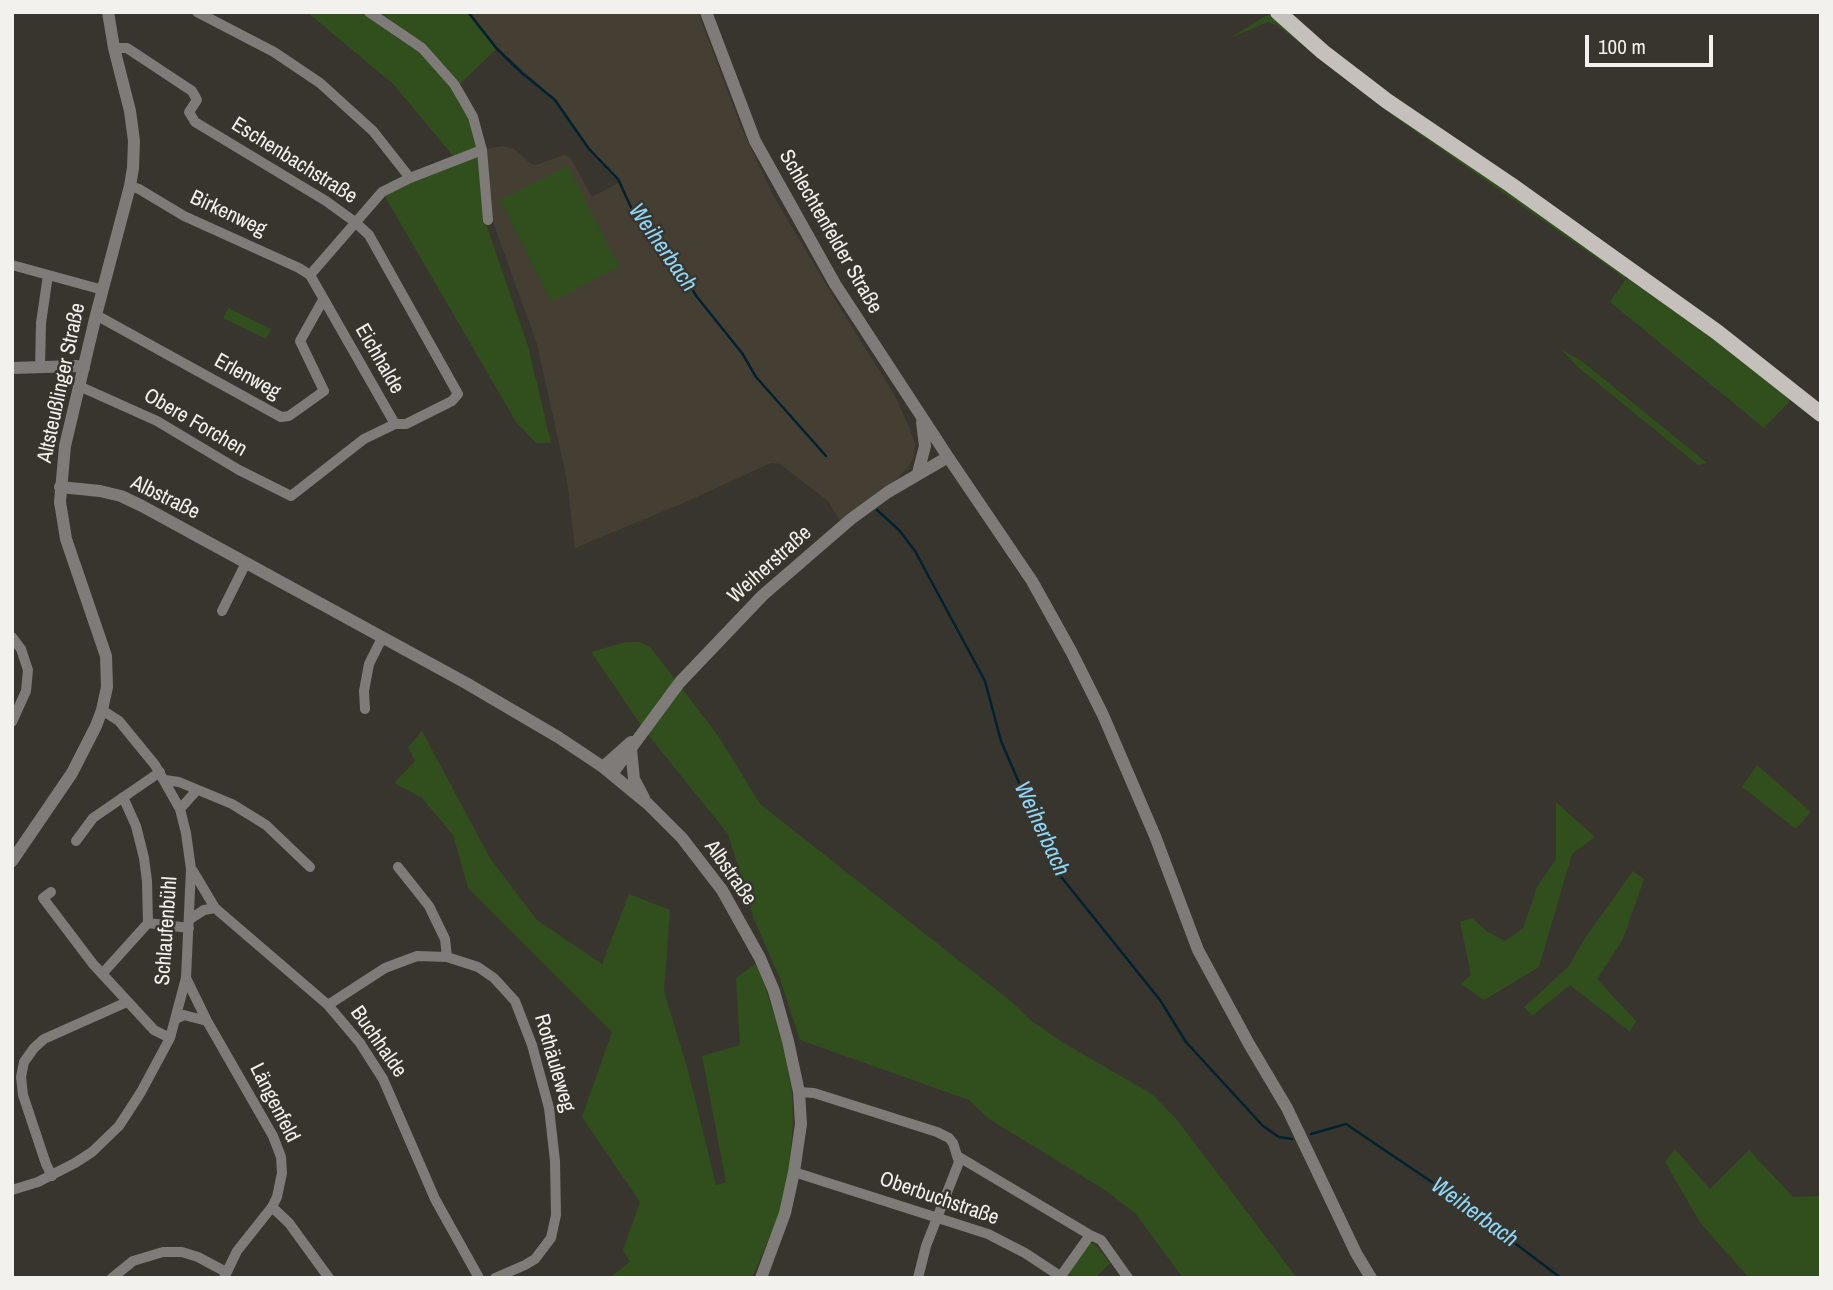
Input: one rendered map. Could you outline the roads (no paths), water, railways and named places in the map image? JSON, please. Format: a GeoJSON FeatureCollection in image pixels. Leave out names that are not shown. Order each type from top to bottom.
{"type":"FeatureCollection","features":[{"type":"Feature","properties":{"kind":"main road"},"geometry":{"type":"LineString","coordinates":[[1278,12],[1387,101],[1511,185],[1707,325],[1821,414]]}},
{"type":"Feature","properties":{"kind":"street","name":"Altsteußlinger Straße"},"geometry":{"type":"LineString","coordinates":[[12,861],[72,773],[102,710],[107,687],[106,656],[66,539],[60,487],[65,446],[130,186],[134,141],[108,12]]}},
{"type":"Feature","properties":{"kind":"street"},"geometry":{"type":"LineString","coordinates":[[197,12],[274,52],[320,83],[367,125],[410,178]]}},
{"type":"Feature","properties":{"kind":"street"},"geometry":{"type":"LineString","coordinates":[[369,12],[422,48],[454,84],[473,117],[482,150],[488,220]]}},
{"type":"Feature","properties":{"kind":"street","name":"Schlechtenfelder Straße"},"geometry":{"type":"LineString","coordinates":[[706,12],[755,141],[835,284],[1032,581],[1072,653],[1103,715],[1155,836],[1198,950],[1287,1108],[1356,1253],[1371,1278]]}},
{"type":"Feature","properties":{"kind":"street","name":"Eschenbachstraße"},"geometry":{"type":"LineString","coordinates":[[114,48],[127,48],[192,91],[197,100],[189,112],[195,121],[326,201],[369,235],[458,394],[452,401],[406,424],[394,424]]}},
{"type":"Feature","properties":{"kind":"street"},"geometry":{"type":"LineString","coordinates":[[310,275],[382,192],[482,150]]}},
{"type":"Feature","properties":{"kind":"street","name":"Birkenweg"},"geometry":{"type":"LineString","coordinates":[[130,186],[184,216],[310,275]]}},
{"type":"Feature","properties":{"kind":"street"},"geometry":{"type":"LineString","coordinates":[[12,265],[103,290]]}},
{"type":"Feature","properties":{"kind":"street"},"geometry":{"type":"LineString","coordinates":[[40,368],[41,323],[48,275]]}},
{"type":"Feature","properties":{"kind":"street","name":"Eichhalde"},"geometry":{"type":"LineString","coordinates":[[291,496],[364,439],[394,424],[310,275]]}},
{"type":"Feature","properties":{"kind":"street","name":"Erlenweg"},"geometry":{"type":"LineString","coordinates":[[96,315],[281,417],[289,416],[324,391],[300,341],[323,300]]}},
{"type":"Feature","properties":{"kind":"street"},"geometry":{"type":"LineString","coordinates":[[12,368],[84,368]]}},
{"type":"Feature","properties":{"kind":"street","name":"Obere Forchen"},"geometry":{"type":"LineString","coordinates":[[79,386],[157,421],[239,470],[291,496]]}},
{"type":"Feature","properties":{"kind":"street"},"geometry":{"type":"LineString","coordinates":[[918,473],[925,446],[920,414]]}},
{"type":"Feature","properties":{"kind":"street","name":"Weiherstraße"},"geometry":{"type":"LineString","coordinates":[[608,771],[632,749],[680,682],[770,589],[851,519],[918,473],[948,457]]}},
{"type":"Feature","properties":{"kind":"street","name":"Albstraße"},"geometry":{"type":"LineString","coordinates":[[60,487],[121,496],[150,510],[501,703],[608,771],[648,804],[698,858],[722,890],[748,934],[774,991],[799,1092],[801,1124],[794,1172],[785,1213],[761,1278]]}},
{"type":"Feature","properties":{"kind":"street"},"geometry":{"type":"LineString","coordinates":[[222,611],[246,564]]}},
{"type":"Feature","properties":{"kind":"street"},"geometry":{"type":"LineString","coordinates":[[12,638],[21,649],[28,670],[26,691],[12,722]]}},
{"type":"Feature","properties":{"kind":"street"},"geometry":{"type":"LineString","coordinates":[[365,709],[369,664],[382,638]]}},
{"type":"Feature","properties":{"kind":"street","name":"Schlaufenbühl"},"geometry":{"type":"LineString","coordinates":[[12,1190],[52,1176],[92,1152],[119,1126],[170,1038],[186,978],[191,869],[187,833],[180,809],[162,776],[120,721],[102,710]]}},
{"type":"Feature","properties":{"kind":"street","name":"Weiherstraße"},"geometry":{"type":"LineString","coordinates":[[608,771],[612,757],[645,731]]}},
{"type":"Feature","properties":{"kind":"street"},"geometry":{"type":"LineString","coordinates":[[632,749],[634,779],[648,804]]}},
{"type":"Feature","properties":{"kind":"street"},"geometry":{"type":"LineString","coordinates":[[76,841],[93,818],[123,797],[162,776],[232,804],[266,825],[310,867]]}},
{"type":"Feature","properties":{"kind":"street"},"geometry":{"type":"LineString","coordinates":[[180,809],[197,790]]}},
{"type":"Feature","properties":{"kind":"street"},"geometry":{"type":"LineString","coordinates":[[102,974],[148,923],[144,858],[136,825],[123,797]]}},
{"type":"Feature","properties":{"kind":"street"},"geometry":{"type":"LineString","coordinates":[[398,867],[429,906],[445,939],[447,957]]}},
{"type":"Feature","properties":{"kind":"street","name":"Buchhalde"},"geometry":{"type":"LineString","coordinates":[[191,869],[215,908],[328,1005],[377,1067],[435,1199],[479,1278]]}},
{"type":"Feature","properties":{"kind":"street"},"geometry":{"type":"LineString","coordinates":[[51,892],[43,898],[102,974],[154,1030],[170,1038]]}},
{"type":"Feature","properties":{"kind":"street"},"geometry":{"type":"LineString","coordinates":[[148,923],[189,923],[204,910],[215,908]]}},
{"type":"Feature","properties":{"kind":"street","name":"Rothäuleweg"},"geometry":{"type":"LineString","coordinates":[[328,1005],[369,976],[417,956],[447,957],[478,967],[494,978],[514,1001],[532,1045],[551,1118],[556,1215],[551,1238],[535,1259],[495,1278]]}},
{"type":"Feature","properties":{"kind":"street","name":"Längenfeld"},"geometry":{"type":"LineString","coordinates":[[186,978],[207,1021],[274,1136],[281,1157],[280,1186],[272,1207],[237,1251],[225,1275]]}},
{"type":"Feature","properties":{"kind":"street"},"geometry":{"type":"LineString","coordinates":[[52,1176],[23,1095],[21,1077],[24,1062],[44,1039],[127,1002]]}},
{"type":"Feature","properties":{"kind":"street"},"geometry":{"type":"LineString","coordinates":[[176,1019],[184,1015],[207,1021]]}},
{"type":"Feature","properties":{"kind":"street"},"geometry":{"type":"LineString","coordinates":[[799,1092],[814,1094],[949,1138],[959,1157],[1101,1240],[1128,1278]]}},
{"type":"Feature","properties":{"kind":"street"},"geometry":{"type":"LineString","coordinates":[[918,1278],[922,1256],[958,1167],[959,1157]]}},
{"type":"Feature","properties":{"kind":"street","name":"Oberbuchstraße"},"geometry":{"type":"LineString","coordinates":[[794,1172],[988,1234],[1062,1277]]}},
{"type":"Feature","properties":{"kind":"street"},"geometry":{"type":"LineString","coordinates":[[272,1207],[289,1223],[329,1278]]}},
{"type":"Feature","properties":{"kind":"street"},"geometry":{"type":"LineString","coordinates":[[1062,1277],[1090,1235]]}},
{"type":"Feature","properties":{"kind":"street"},"geometry":{"type":"LineString","coordinates":[[112,1278],[125,1266],[152,1254],[182,1252],[198,1257],[225,1275]]}},
{"type":"Feature","properties":{"kind":"street"},"geometry":{"type":"LineString","coordinates":[[125,1266],[130,1278]]}},
{"type":"Feature","properties":{"kind":"waterway","name":"Weiherbach"},"geometry":{"type":"LineString","coordinates":[[468,12],[497,49],[555,100],[589,149],[618,179],[634,214],[669,251],[697,297],[742,353],[756,377],[826,456]]}},
{"type":"Feature","properties":{"kind":"waterway","name":"Weiherbach"},"geometry":{"type":"LineString","coordinates":[[877,510],[899,530],[915,551],[985,681],[1001,741],[1058,873],[1160,1000],[1186,1042],[1263,1126],[1279,1137],[1292,1139]]}},
{"type":"Feature","properties":{"kind":"waterway","name":"Weiherbach"},"geometry":{"type":"LineString","coordinates":[[1311,1134],[1346,1124],[1451,1195],[1561,1278]]}}]}
